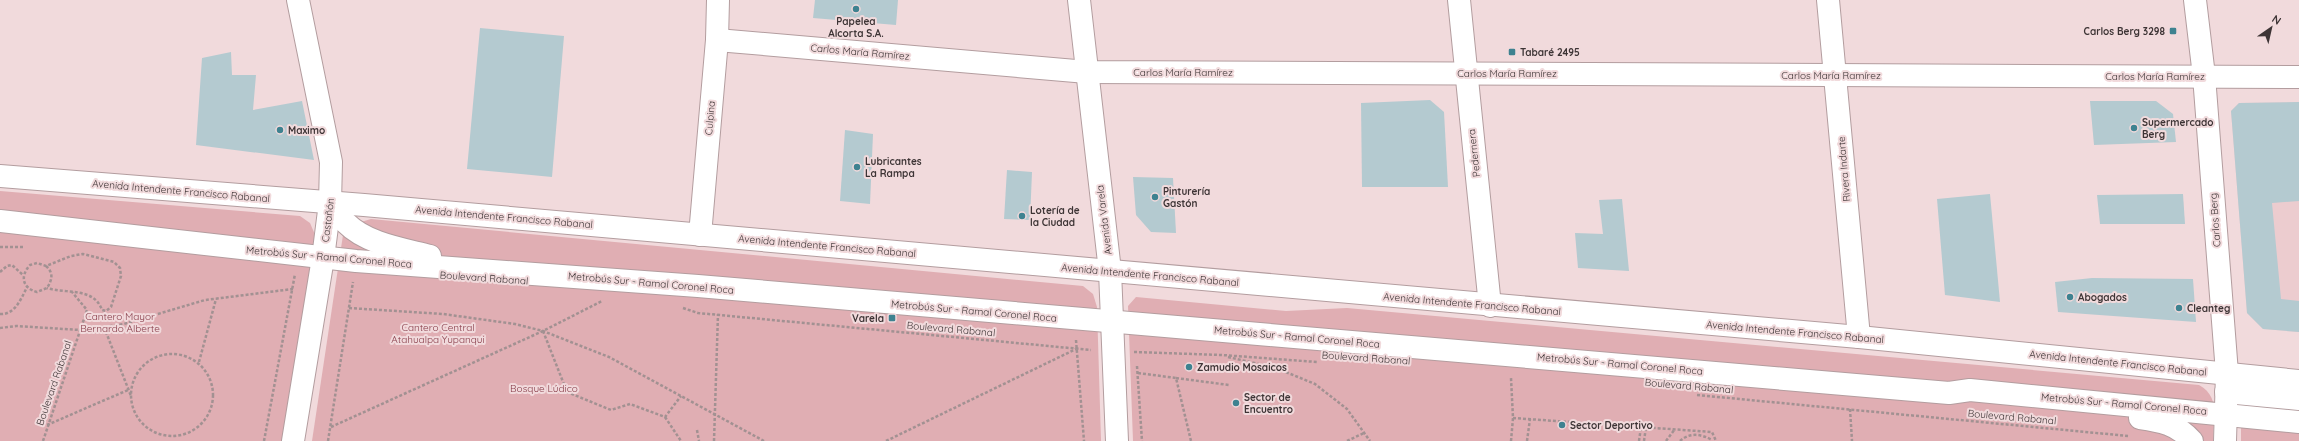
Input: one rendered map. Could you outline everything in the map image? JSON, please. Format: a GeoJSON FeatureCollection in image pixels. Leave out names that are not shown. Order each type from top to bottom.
{"type":"FeatureCollection","features":[{"type":"Feature","properties":{"kind":"street","name":"Castañón"},"geometry":{"type":"LineString","coordinates":[[293,441],[323,258],[330,203],[331,162],[298,0]]}},
{"type":"Feature","properties":{"kind":"street","name":"Culpina"},"geometry":{"type":"LineString","coordinates":[[700,235],[717,40],[718,0]]}},
{"type":"Feature","properties":{"kind":"street","name":"Avenida Varela"},"geometry":{"type":"LineString","coordinates":[[1079,0],[1110,271],[1118,441]]}},
{"type":"Feature","properties":{"kind":"street","name":"Pedernera"},"geometry":{"type":"LineString","coordinates":[[1459,0],[1490,306]]}},
{"type":"Feature","properties":{"kind":"street","name":"Rivera Indarte"},"geometry":{"type":"LineString","coordinates":[[1828,0],[1860,337]]}},
{"type":"Feature","properties":{"kind":"street","name":"Carlos Berg"},"geometry":{"type":"LineString","coordinates":[[2195,0],[2204,76],[2226,393],[2225,441]]}},
{"type":"Feature","properties":{"kind":"street","name":"Carlos María Ramírez"},"geometry":{"type":"LineString","coordinates":[[717,40],[1087,72],[2299,77]]}},
{"type":"Feature","properties":{"kind":"street","name":"Avenida Intendente Francisco Rabanal"},"geometry":{"type":"LineString","coordinates":[[0,176],[700,235],[1490,306],[1860,337],[2226,393],[2299,381]]}},
{"type":"Feature","properties":{"kind":"street"},"geometry":{"type":"LineString","coordinates":[[330,203],[347,223],[385,244],[480,269]]}},
{"type":"Feature","properties":{"kind":"street","name":"Metrobús Sur - Ramal Coronel Roca"},"geometry":{"type":"LineString","coordinates":[[0,221],[356,261],[480,269],[1949,393],[1970,390],[2226,393],[2299,422]]}},
{"type":"Feature","properties":{"kind":"street","name":"Metrobús Sur - Ramal Coronel Roca"},"geometry":{"type":"LineString","coordinates":[[1949,393],[1969,401],[2161,421],[2176,427],[2192,441]]}},
{"type":"Feature","properties":{"kind":"street"},"geometry":{"type":"LineString","coordinates":[[2226,393],[2299,399]]}},
{"type":"Feature","properties":{"kind":"path"},"geometry":{"type":"LineString","coordinates":[[0,272],[7,266],[12,265],[23,275],[24,282],[27,287],[37,292],[47,288],[60,292],[83,293],[94,297],[102,310],[106,311],[112,307],[121,276],[120,268],[114,262],[84,254],[71,256],[46,266]]}},
{"type":"Feature","properties":{"kind":"path"},"geometry":{"type":"LineString","coordinates":[[264,441],[299,255]]}},
{"type":"Feature","properties":{"kind":"path"},"geometry":{"type":"LineString","coordinates":[[328,441],[356,261]]}},
{"type":"Feature","properties":{"kind":"path"},"geometry":{"type":"LineString","coordinates":[[23,275],[30,265],[37,263],[46,266],[50,270],[52,279],[47,288]]}},
{"type":"Feature","properties":{"kind":"path"},"geometry":{"type":"LineString","coordinates":[[0,314],[11,311],[17,306],[27,287]]}},
{"type":"Feature","properties":{"kind":"path","name":"Boulevard Rabanal"},"geometry":{"type":"LineString","coordinates":[[0,328],[16,326],[80,330],[104,327],[124,324],[216,298],[292,289]]}},
{"type":"Feature","properties":{"kind":"path"},"geometry":{"type":"LineString","coordinates":[[714,441],[718,314],[721,289]]}},
{"type":"Feature","properties":{"kind":"path"},"geometry":{"type":"LineString","coordinates":[[72,292],[87,310],[80,330]]}},
{"type":"Feature","properties":{"kind":"path"},"geometry":{"type":"LineString","coordinates":[[198,362],[216,298]]}},
{"type":"Feature","properties":{"kind":"path"},"geometry":{"type":"LineString","coordinates":[[331,427],[543,330],[607,298]]}},
{"type":"Feature","properties":{"kind":"path","name":"Boulevard Rabanal"},"geometry":{"type":"LineString","coordinates":[[677,305],[698,313],[1077,349]]}},
{"type":"Feature","properties":{"kind":"path"},"geometry":{"type":"LineString","coordinates":[[349,308],[443,314],[515,324],[543,330],[609,357],[764,441]]}},
{"type":"Feature","properties":{"kind":"path"},"geometry":{"type":"LineString","coordinates":[[1075,319],[1084,441]]}},
{"type":"Feature","properties":{"kind":"path"},"geometry":{"type":"LineString","coordinates":[[104,327],[131,396],[134,412],[142,424],[155,434],[173,437],[187,434],[200,425],[210,414],[214,386],[208,373],[198,362],[185,356],[171,354],[153,358],[141,368],[133,382],[131,396]]}},
{"type":"Feature","properties":{"kind":"path","name":"Boulevard Rabanal"},"geometry":{"type":"LineString","coordinates":[[43,441],[80,330]]}},
{"type":"Feature","properties":{"kind":"path"},"geometry":{"type":"LineString","coordinates":[[543,330],[567,392],[611,410],[630,404],[665,416],[681,441]]}},
{"type":"Feature","properties":{"kind":"path"},"geometry":{"type":"LineString","coordinates":[[886,441],[1077,349]]}},
{"type":"Feature","properties":{"kind":"path","name":"Boulevard Rabanal"},"geometry":{"type":"LineString","coordinates":[[1137,352],[1222,355],[1324,363]]}},
{"type":"Feature","properties":{"kind":"path","name":"Boulevard Rabanal"},"geometry":{"type":"LineString","coordinates":[[1222,355],[1249,364],[1276,368],[1315,384],[1347,409],[1370,441]]}},
{"type":"Feature","properties":{"kind":"path"},"geometry":{"type":"LineString","coordinates":[[1138,373],[1229,385]]}},
{"type":"Feature","properties":{"kind":"path"},"geometry":{"type":"LineString","coordinates":[[1503,377],[1519,378]]}},
{"type":"Feature","properties":{"kind":"path"},"geometry":{"type":"LineString","coordinates":[[1176,378],[1191,441]]}},
{"type":"Feature","properties":{"kind":"path"},"geometry":{"type":"LineString","coordinates":[[48,425],[128,390]]}},
{"type":"Feature","properties":{"kind":"path","name":"Boulevard Rabanal"},"geometry":{"type":"LineString","coordinates":[[1692,395],[2134,436]]}},
{"type":"Feature","properties":{"kind":"path"},"geometry":{"type":"LineString","coordinates":[[665,416],[681,396]]}},
{"type":"Feature","properties":{"kind":"path"},"geometry":{"type":"LineString","coordinates":[[1513,418],[1712,432],[1713,441]]}},
{"type":"Feature","properties":{"kind":"path"},"geometry":{"type":"LineString","coordinates":[[1527,441],[1530,419]]}},
{"type":"Feature","properties":{"kind":"path"},"geometry":{"type":"LineString","coordinates":[[1639,441],[1641,427]]}},
{"type":"Feature","properties":{"kind":"path"},"geometry":{"type":"LineString","coordinates":[[1644,441],[1646,427]]}},
{"type":"Feature","properties":{"kind":"path"},"geometry":{"type":"LineString","coordinates":[[1666,441],[1674,429]]}},
{"type":"Feature","properties":{"kind":"path"},"geometry":{"type":"LineString","coordinates":[[697,430],[699,441]]}},
{"type":"Feature","properties":{"kind":"path"},"geometry":{"type":"LineString","coordinates":[[1680,441],[1696,431]]}},
{"type":"Feature","properties":{"kind":"path"},"geometry":{"type":"LineString","coordinates":[[1701,431],[1713,441]]}},
{"type":"Feature","properties":{"kind":"path"},"geometry":{"type":"LineString","coordinates":[[1347,441],[1364,433]]}},
{"type":"Feature","properties":{"kind":"path"},"geometry":{"type":"LineString","coordinates":[[1690,435],[1698,434],[1713,441]]}},
{"type":"Feature","properties":{"kind":"shaded area"},"geometry":{"type":"Polygon","coordinates":[[[2299,102],[2299,332],[2263,329],[2247,313],[2231,111],[2239,103],[2299,102]]]}},
{"type":"Feature","properties":{"kind":"green space","name":"Cantero Mayor Bernardo Alberte"},"geometry":{"type":"Polygon","coordinates":[[[0,191],[300,216],[310,223],[316,237],[283,441],[0,441],[0,191]]]}},
{"type":"Feature","properties":{"kind":"green space","name":"Cantero Central Atahualpa Yupanqui"},"geometry":{"type":"Polygon","coordinates":[[[371,219],[1083,286],[1093,294],[1097,307],[1101,441],[312,441],[343,235],[354,224],[371,219]]]}},
{"type":"Feature","properties":{"kind":"green space"},"geometry":{"type":"Polygon","coordinates":[[[1136,297],[1286,311],[1347,308],[2199,385],[2206,390],[2213,402],[2213,441],[1133,441],[1128,306],[1136,297]]]}},
{"type":"Feature","properties":{"kind":"green space"},"geometry":{"type":"Polygon","coordinates":[[[2249,400],[2299,406],[2299,441],[2241,441],[2241,409],[2249,400]]]}},
{"type":"Feature","properties":{"kind":"building","name":"Papelea Alcorta S.A."},"geometry":{"type":"Polygon","coordinates":[[[815,0],[898,0],[896,25],[813,18],[815,0]]]}},
{"type":"Feature","properties":{"kind":"building"},"geometry":{"type":"Polygon","coordinates":[[[480,28],[564,36],[552,177],[467,169],[480,28]]]}},
{"type":"Feature","properties":{"kind":"building"},"geometry":{"type":"Polygon","coordinates":[[[231,52],[232,75],[256,75],[253,110],[302,101],[314,160],[196,145],[202,58],[231,52]]]}},
{"type":"Feature","properties":{"kind":"building"},"geometry":{"type":"Polygon","coordinates":[[[1430,100],[1444,112],[1448,187],[1362,187],[1361,103],[1430,100]]]}},
{"type":"Feature","properties":{"kind":"building","name":"Supermercado Berg"},"geometry":{"type":"Polygon","coordinates":[[[2090,101],[2156,101],[2173,114],[2176,142],[2094,145],[2090,101]]]}},
{"type":"Feature","properties":{"kind":"building"},"geometry":{"type":"Polygon","coordinates":[[[2299,102],[2299,201],[2272,203],[2281,299],[2299,301],[2299,332],[2263,329],[2247,313],[2231,111],[2239,103],[2299,102]]]}},
{"type":"Feature","properties":{"kind":"building","name":"Lubricantes La Rampa"},"geometry":{"type":"Polygon","coordinates":[[[845,130],[873,134],[870,204],[840,201],[845,130]]]}},
{"type":"Feature","properties":{"kind":"building"},"geometry":{"type":"Polygon","coordinates":[[[1007,170],[1032,172],[1030,220],[1004,219],[1007,170]]]}},
{"type":"Feature","properties":{"kind":"building","name":"Pinturería Gastón"},"geometry":{"type":"Polygon","coordinates":[[[1133,177],[1173,178],[1176,233],[1151,232],[1136,215],[1133,177]]]}},
{"type":"Feature","properties":{"kind":"building"},"geometry":{"type":"Polygon","coordinates":[[[1990,194],[2000,302],[1945,295],[1937,199],[1990,194]]]}},
{"type":"Feature","properties":{"kind":"building"},"geometry":{"type":"Polygon","coordinates":[[[2183,194],[2185,224],[2100,224],[2097,195],[2183,194]]]}},
{"type":"Feature","properties":{"kind":"building"},"geometry":{"type":"Polygon","coordinates":[[[1622,199],[1629,271],[1578,268],[1575,233],[1603,234],[1599,200],[1622,199]]]}},
{"type":"Feature","properties":{"kind":"building"},"geometry":{"type":"Polygon","coordinates":[[[2092,278],[2193,279],[2196,322],[2058,312],[2055,282],[2092,278]]]}},
{"type":"Feature","properties":{"kind":"place","name":"Papelea Alcorta S.A."},"geometry":{"type":"Point","coordinates":[856,9]}},
{"type":"Feature","properties":{"kind":"place","name":"Carlos Berg 3298"},"geometry":{"type":"Point","coordinates":[2173,31]}},
{"type":"Feature","properties":{"kind":"place","name":"Tabaré 2495"},"geometry":{"type":"Point","coordinates":[1512,52]}},
{"type":"Feature","properties":{"kind":"place","name":"Supermercado Berg"},"geometry":{"type":"Point","coordinates":[2134,128]}},
{"type":"Feature","properties":{"kind":"place","name":"Maximo"},"geometry":{"type":"Point","coordinates":[280,130]}},
{"type":"Feature","properties":{"kind":"place","name":"Lubricantes La Rampa"},"geometry":{"type":"Point","coordinates":[857,167]}},
{"type":"Feature","properties":{"kind":"place","name":"Pinturería Gastón"},"geometry":{"type":"Point","coordinates":[1155,197]}},
{"type":"Feature","properties":{"kind":"place","name":"Lotería de la Ciudad"},"geometry":{"type":"Point","coordinates":[1022,216]}},
{"type":"Feature","properties":{"kind":"place","name":"Abogados"},"geometry":{"type":"Point","coordinates":[2070,297]}},
{"type":"Feature","properties":{"kind":"place","name":"Cleanteg"},"geometry":{"type":"Point","coordinates":[2179,308]}},
{"type":"Feature","properties":{"kind":"place","name":"Varela"},"geometry":{"type":"Point","coordinates":[892,318]}},
{"type":"Feature","properties":{"kind":"place","name":"Zamudio Mosaicos"},"geometry":{"type":"Point","coordinates":[1189,367]}},
{"type":"Feature","properties":{"kind":"place","name":"Sector de Encuentro"},"geometry":{"type":"Point","coordinates":[1236,403]}},
{"type":"Feature","properties":{"kind":"place","name":"Sector Deportivo"},"geometry":{"type":"Point","coordinates":[1562,425]}},
{"type":"Feature","properties":{"kind":"park label","name":"Bosque Lúdico"},"geometry":{"type":"Point","coordinates":[544,388]}}]}
